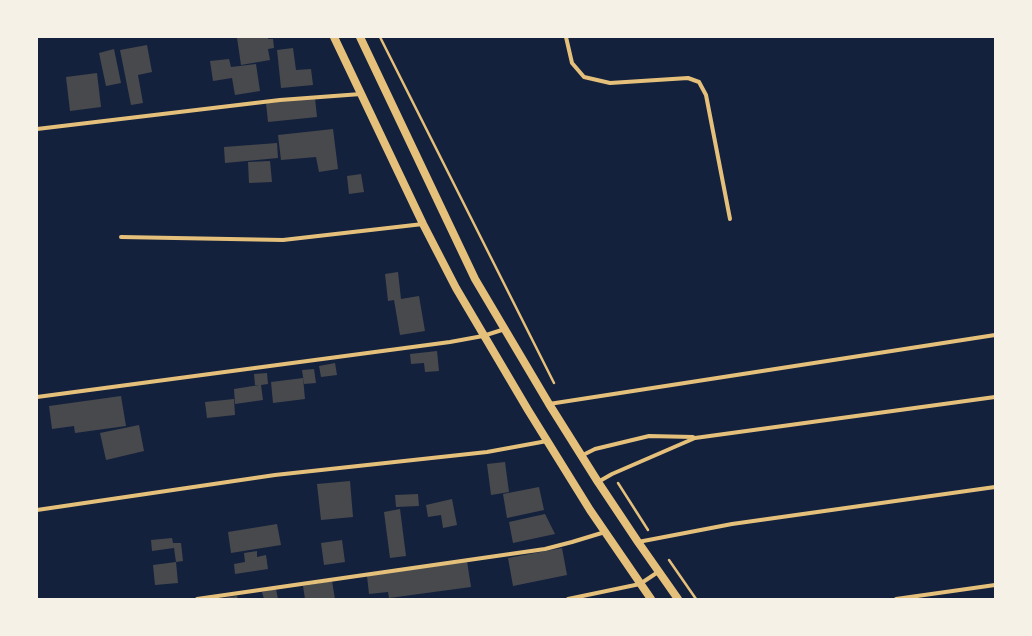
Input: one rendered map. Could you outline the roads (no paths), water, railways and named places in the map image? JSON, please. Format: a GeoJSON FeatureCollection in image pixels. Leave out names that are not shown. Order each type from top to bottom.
{"type":"FeatureCollection","features":[{"type":"Feature","properties":{"kind":"main road"},"geometry":{"type":"LineString","coordinates":[[334,37],[423,224],[483,336],[605,532],[651,599]]}},
{"type":"Feature","properties":{"kind":"main road"},"geometry":{"type":"LineString","coordinates":[[360,37],[475,279],[581,456],[658,572],[678,599]]}},
{"type":"Feature","properties":{"kind":"street"},"geometry":{"type":"LineString","coordinates":[[566,37],[572,63],[584,77],[610,83],[688,78],[699,82],[706,95],[730,219]]}},
{"type":"Feature","properties":{"kind":"street"},"geometry":{"type":"LineString","coordinates":[[37,129],[280,100],[361,94]]}},
{"type":"Feature","properties":{"kind":"street"},"geometry":{"type":"LineString","coordinates":[[121,237],[283,240],[423,224]]}},
{"type":"Feature","properties":{"kind":"street"},"geometry":{"type":"LineString","coordinates":[[37,397],[450,342],[483,336],[505,329]]}},
{"type":"Feature","properties":{"kind":"street"},"geometry":{"type":"LineString","coordinates":[[549,404],[995,336]]}},
{"type":"Feature","properties":{"kind":"street"},"geometry":{"type":"LineString","coordinates":[[581,456],[595,449],[649,436],[695,438],[995,397]]}},
{"type":"Feature","properties":{"kind":"street"},"geometry":{"type":"LineString","coordinates":[[598,482],[612,474],[695,438]]}},
{"type":"Feature","properties":{"kind":"street"},"geometry":{"type":"LineString","coordinates":[[37,510],[275,475],[487,452],[547,441]]}},
{"type":"Feature","properties":{"kind":"street"},"geometry":{"type":"LineString","coordinates":[[638,542],[740,523],[995,486]]}},
{"type":"Feature","properties":{"kind":"street"},"geometry":{"type":"LineString","coordinates":[[196,599],[545,549],[605,532]]}},
{"type":"Feature","properties":{"kind":"street"},"geometry":{"type":"LineString","coordinates":[[568,599],[640,584],[658,572]]}},
{"type":"Feature","properties":{"kind":"street"},"geometry":{"type":"LineString","coordinates":[[896,599],[995,585]]}}]}
